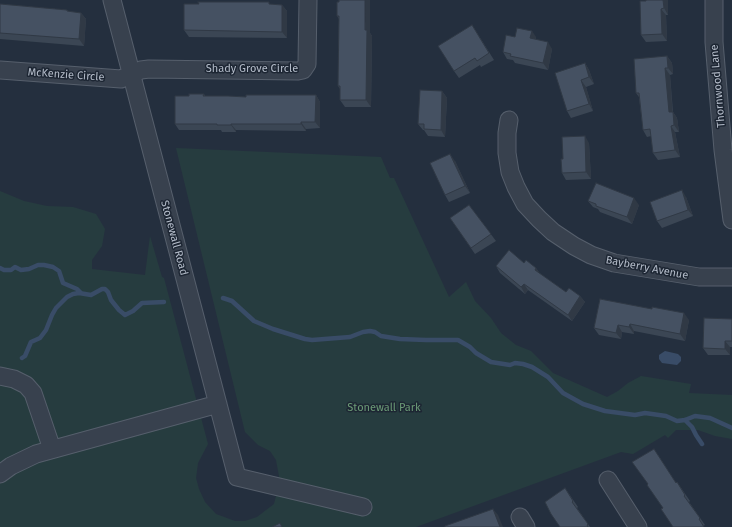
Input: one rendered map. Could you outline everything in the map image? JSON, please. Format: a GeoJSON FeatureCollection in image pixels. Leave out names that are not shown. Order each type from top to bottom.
{"type":"FeatureCollection","features":[{"type":"Feature","properties":{"kind":"street","name":"Stonewall Road"},"geometry":{"type":"LineString","coordinates":[[112,0],[237,477],[363,507]]}},
{"type":"Feature","properties":{"kind":"street","name":"Shady Grove Circle"},"geometry":{"type":"LineString","coordinates":[[132,74],[141,70],[149,69],[303,70],[307,64],[308,0]]}},
{"type":"Feature","properties":{"kind":"street","name":"Thornwood Lane"},"geometry":{"type":"LineString","coordinates":[[714,0],[714,42],[722,142],[732,220]]}},
{"type":"Feature","properties":{"kind":"street","name":"McKenzie Circle"},"geometry":{"type":"LineString","coordinates":[[0,70],[121,79],[132,74]]}},
{"type":"Feature","properties":{"kind":"street","name":"Bayberry Avenue"},"geometry":{"type":"LineString","coordinates":[[509,120],[507,133],[507,153],[510,172],[516,187],[526,204],[539,219],[554,232],[591,255],[614,263],[698,277],[732,277]]}},
{"type":"Feature","properties":{"kind":"street"},"geometry":{"type":"LineString","coordinates":[[0,376],[14,379],[26,385],[33,393],[52,449]]}},
{"type":"Feature","properties":{"kind":"street"},"geometry":{"type":"LineString","coordinates":[[0,474],[23,459],[52,449],[218,404]]}},
{"type":"Feature","properties":{"kind":"street"},"geometry":{"type":"LineString","coordinates":[[608,480],[638,527]]}},
{"type":"Feature","properties":{"kind":"green space","name":"Stonewall Park"},"geometry":{"type":"Polygon","coordinates":[[[176,148],[381,157],[390,178],[394,178],[449,297],[466,282],[475,301],[491,318],[501,333],[516,345],[531,351],[553,373],[607,397],[641,376],[691,384],[689,393],[732,395],[732,439],[715,436],[698,430],[676,430],[668,438],[665,435],[633,454],[621,452],[416,527],[0,527],[0,191],[24,201],[47,206],[73,207],[96,214],[105,229],[102,246],[92,260],[92,269],[145,275],[150,236],[162,277],[164,278],[208,444],[198,463],[196,478],[205,502],[216,514],[235,521],[245,521],[257,517],[274,504],[279,476],[276,460],[270,451],[258,445],[245,432],[176,148]]]}},
{"type":"Feature","properties":{"kind":"water"},"geometry":{"type":"Polygon","coordinates":[[[665,351],[678,354],[681,357],[681,361],[677,365],[662,363],[659,359],[659,355],[665,351]]]}},
{"type":"Feature","properties":{"kind":"building"},"geometry":{"type":"Polygon","coordinates":[[[339,0],[365,0],[365,30],[367,30],[366,100],[340,100],[340,86],[338,86],[339,16],[337,16],[337,2],[339,2],[339,0]]]}},
{"type":"Feature","properties":{"kind":"building"},"geometry":{"type":"Polygon","coordinates":[[[663,0],[664,8],[661,9],[662,34],[641,35],[640,1],[663,0]]]}},
{"type":"Feature","properties":{"kind":"building"},"geometry":{"type":"Polygon","coordinates":[[[198,2],[269,2],[269,4],[282,5],[282,32],[184,30],[184,4],[199,4],[198,2]]]}},
{"type":"Feature","properties":{"kind":"building"},"geometry":{"type":"Polygon","coordinates":[[[0,4],[67,10],[81,13],[79,39],[0,33],[0,4]]]}},
{"type":"Feature","properties":{"kind":"building"},"geometry":{"type":"Polygon","coordinates":[[[472,25],[489,53],[477,61],[475,58],[454,71],[438,46],[472,25]]]}},
{"type":"Feature","properties":{"kind":"building"},"geometry":{"type":"Polygon","coordinates":[[[517,28],[532,31],[530,38],[548,42],[543,63],[510,56],[511,54],[503,52],[506,35],[515,37],[517,28]]]}},
{"type":"Feature","properties":{"kind":"building"},"geometry":{"type":"Polygon","coordinates":[[[667,56],[668,68],[665,68],[669,112],[673,112],[674,125],[671,126],[675,150],[653,153],[650,129],[643,130],[639,93],[636,93],[634,59],[667,56]]]}},
{"type":"Feature","properties":{"kind":"building"},"geometry":{"type":"Polygon","coordinates":[[[585,63],[589,77],[581,80],[589,104],[567,111],[555,73],[585,63]]]}},
{"type":"Feature","properties":{"kind":"building"},"geometry":{"type":"Polygon","coordinates":[[[420,90],[442,91],[441,130],[424,129],[424,124],[418,124],[420,90]]]}},
{"type":"Feature","properties":{"kind":"building"},"geometry":{"type":"Polygon","coordinates":[[[189,94],[204,94],[203,96],[246,97],[246,95],[316,95],[315,122],[301,122],[301,124],[231,125],[175,124],[175,96],[189,96],[189,94]]]}},
{"type":"Feature","properties":{"kind":"building"},"geometry":{"type":"Polygon","coordinates":[[[585,136],[586,172],[562,173],[562,137],[585,136]]]}},
{"type":"Feature","properties":{"kind":"building"},"geometry":{"type":"Polygon","coordinates":[[[450,154],[465,186],[445,195],[430,163],[450,154]]]}},
{"type":"Feature","properties":{"kind":"building"},"geometry":{"type":"Polygon","coordinates":[[[596,183],[634,198],[627,217],[596,206],[596,204],[588,201],[596,183]]]}},
{"type":"Feature","properties":{"kind":"building"},"geometry":{"type":"Polygon","coordinates":[[[682,190],[688,210],[657,221],[650,202],[682,190]]]}},
{"type":"Feature","properties":{"kind":"building"},"geometry":{"type":"Polygon","coordinates":[[[469,205],[491,234],[471,248],[450,218],[469,205]]]}},
{"type":"Feature","properties":{"kind":"building"},"geometry":{"type":"Polygon","coordinates":[[[509,250],[524,263],[526,260],[536,268],[535,270],[566,292],[569,288],[580,296],[568,315],[524,284],[521,287],[496,266],[509,250]]]}},
{"type":"Feature","properties":{"kind":"building"},"geometry":{"type":"Polygon","coordinates":[[[600,299],[652,309],[652,307],[684,313],[680,334],[630,324],[629,327],[618,325],[616,333],[594,328],[600,299]]]}},
{"type":"Feature","properties":{"kind":"building"},"geometry":{"type":"Polygon","coordinates":[[[704,318],[732,319],[732,341],[725,341],[725,349],[703,348],[704,318]]]}},
{"type":"Feature","properties":{"kind":"building"},"geometry":{"type":"Polygon","coordinates":[[[654,449],[676,483],[677,482],[685,495],[684,496],[700,518],[699,519],[704,527],[673,527],[661,509],[663,508],[632,462],[654,449]]]}},
{"type":"Feature","properties":{"kind":"building"},"geometry":{"type":"Polygon","coordinates":[[[565,488],[573,501],[572,502],[588,524],[588,527],[560,527],[551,514],[545,502],[565,488]]]}},
{"type":"Feature","properties":{"kind":"building"},"geometry":{"type":"Polygon","coordinates":[[[493,509],[500,527],[445,527],[445,526],[493,509]]]}},
{"type":"Feature","properties":{"kind":"building"},"geometry":{"type":"Polygon","coordinates":[[[280,523],[282,527],[272,527],[280,523]]]}},
{"type":"Feature","properties":{"kind":"waterway"},"geometry":{"type":"LineString","coordinates":[[0,268],[4,270],[11,270],[15,267],[21,270],[29,269],[38,265],[53,267],[59,271],[63,283],[77,289],[81,293]]}},
{"type":"Feature","properties":{"kind":"waterway"},"geometry":{"type":"LineString","coordinates":[[22,358],[25,356],[31,342],[40,338],[46,330],[56,308],[67,297],[73,294],[79,293],[91,295],[105,289],[111,300],[125,315],[133,311],[142,303],[164,302]]}},
{"type":"Feature","properties":{"kind":"waterway"},"geometry":{"type":"LineString","coordinates":[[223,298],[232,301],[254,321],[273,329],[305,339],[312,340],[350,337],[370,331],[381,336],[400,339],[458,340],[491,362],[510,365],[515,363],[532,367],[548,377],[563,393],[583,404],[605,411],[635,415],[645,413],[666,416],[677,421],[695,416],[710,418],[732,428]]}},
{"type":"Feature","properties":{"kind":"waterway"},"geometry":{"type":"LineString","coordinates":[[685,420],[692,427],[702,444]]}}]}
